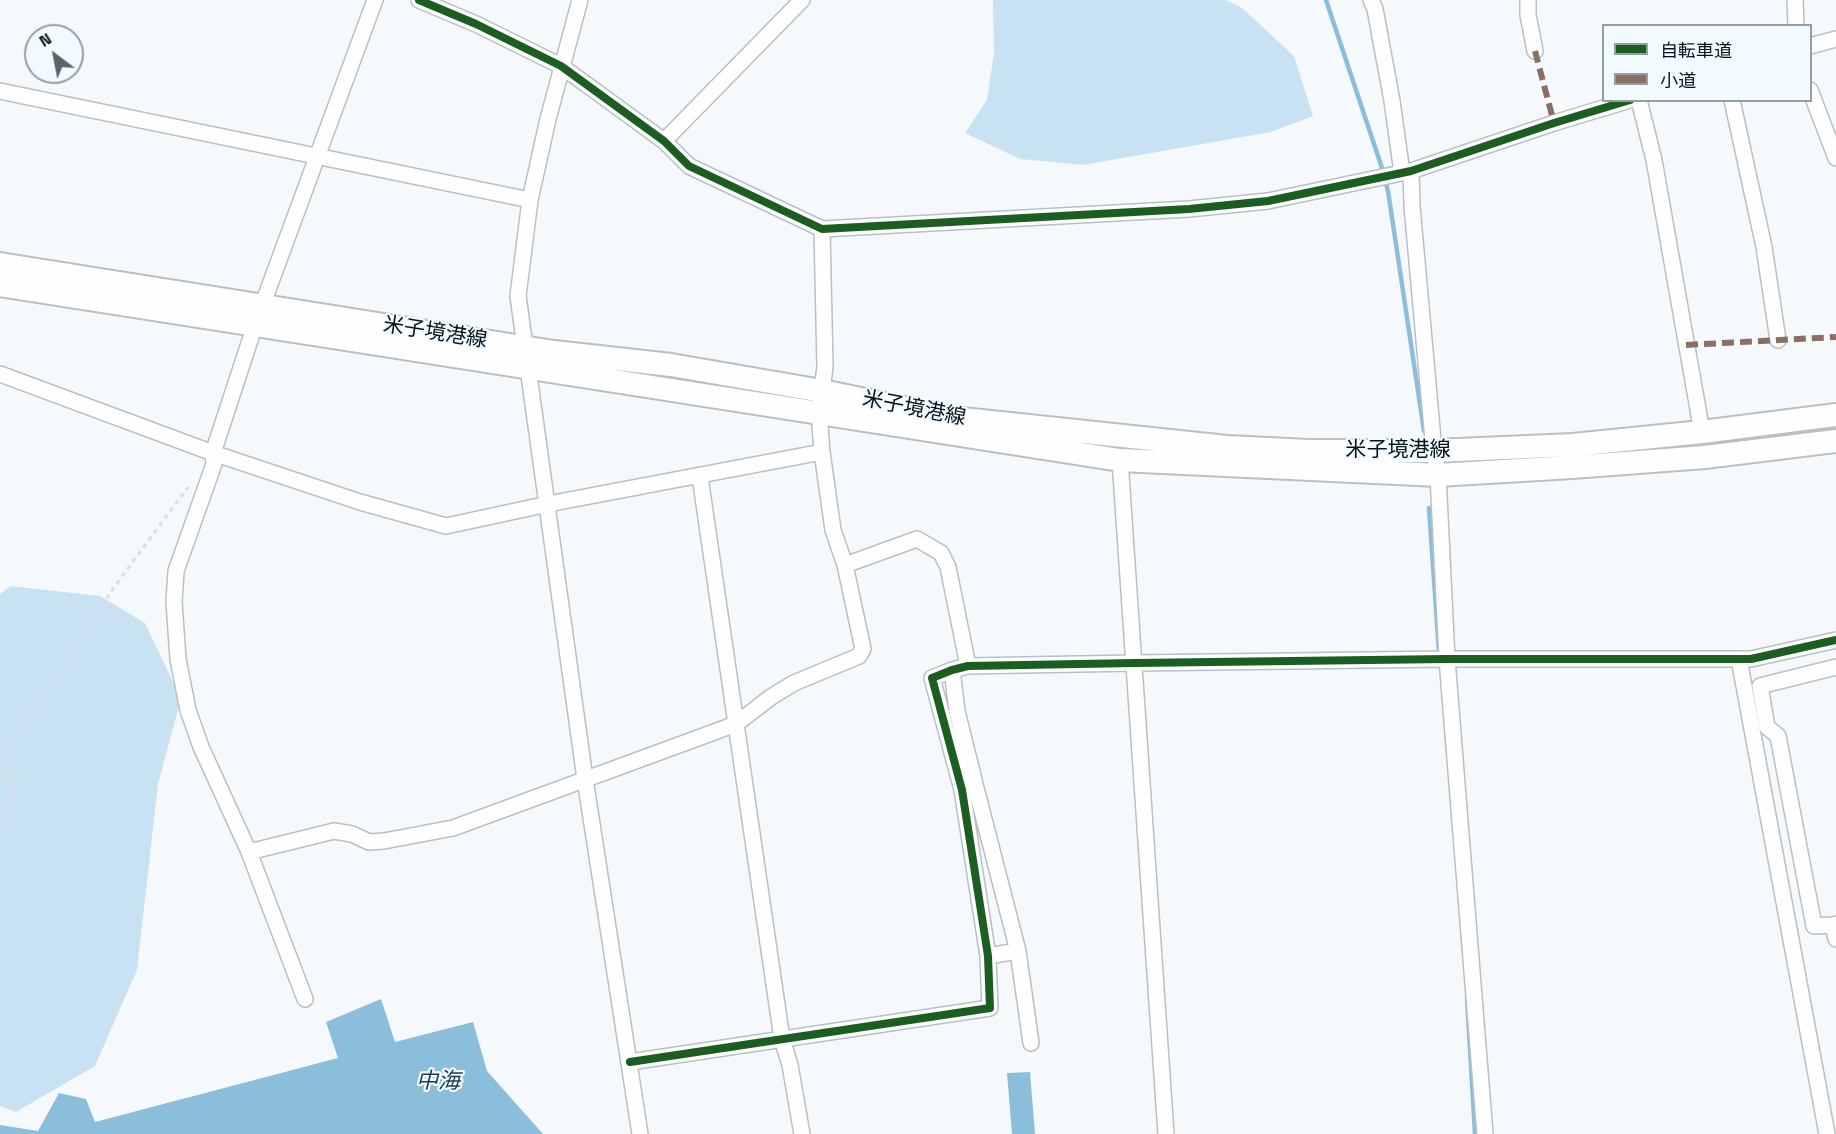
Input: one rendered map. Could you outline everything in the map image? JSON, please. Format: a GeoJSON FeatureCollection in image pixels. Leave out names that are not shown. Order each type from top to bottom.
{"type":"FeatureCollection","features":[{"type":"Feature","properties":{"kind":"main road","name":"米子境港線"},"geometry":{"type":"LineString","coordinates":[[0,264],[259,315],[820,402],[1227,447],[1308,451],[1434,451],[1573,445],[1836,415]]}},
{"type":"Feature","properties":{"kind":"main road","name":"米子境港線"},"geometry":{"type":"LineString","coordinates":[[0,285],[259,315]]}},
{"type":"Feature","properties":{"kind":"main road","name":"米子境港線"},"geometry":{"type":"LineString","coordinates":[[820,402],[1120,460],[1438,475],[1705,457],[1836,441]]}},
{"type":"Feature","properties":{"kind":"street"},"geometry":{"type":"LineString","coordinates":[[305,999],[249,852],[201,747],[188,710],[178,659],[174,602],[176,571],[214,465],[213,453],[259,315],[375,0]]}},
{"type":"Feature","properties":{"kind":"street"},"geometry":{"type":"LineString","coordinates":[[419,0],[476,24],[561,66],[664,141],[689,166],[822,229],[1189,209],[1268,201],[1406,172],[1623,102]]}},
{"type":"Feature","properties":{"kind":"street"},"geometry":{"type":"LineString","coordinates":[[580,0],[561,66],[530,200],[518,297],[585,779],[640,1134]]}},
{"type":"Feature","properties":{"kind":"street"},"geometry":{"type":"LineString","coordinates":[[1371,0],[1375,9],[1412,206],[1438,475],[1448,659],[1485,1134]]}},
{"type":"Feature","properties":{"kind":"street"},"geometry":{"type":"LineString","coordinates":[[1528,0],[1534,51]]}},
{"type":"Feature","properties":{"kind":"street"},"geometry":{"type":"LineString","coordinates":[[1795,0],[1796,24]]}},
{"type":"Feature","properties":{"kind":"street"},"geometry":{"type":"LineString","coordinates":[[664,141],[800,1]]}},
{"type":"Feature","properties":{"kind":"street"},"geometry":{"type":"LineString","coordinates":[[1812,45],[1836,39]]}},
{"type":"Feature","properties":{"kind":"street"},"geometry":{"type":"LineString","coordinates":[[0,91],[530,200]]}},
{"type":"Feature","properties":{"kind":"street"},"geometry":{"type":"LineString","coordinates":[[1812,95],[1836,158]]}},
{"type":"Feature","properties":{"kind":"street"},"geometry":{"type":"LineString","coordinates":[[1640,102],[1654,160],[1702,432]]}},
{"type":"Feature","properties":{"kind":"street"},"geometry":{"type":"LineString","coordinates":[[1732,102],[1764,247],[1778,340]]}},
{"type":"Feature","properties":{"kind":"street"},"geometry":{"type":"LineString","coordinates":[[249,852],[334,831],[352,834],[369,842],[453,828],[736,724],[771,697],[794,683],[859,656],[863,649],[845,565],[833,530],[822,452],[820,402],[825,367],[822,229]]}},
{"type":"Feature","properties":{"kind":"street"},"geometry":{"type":"LineString","coordinates":[[0,374],[213,453],[360,502],[446,526],[548,504],[700,477],[822,452]]}},
{"type":"Feature","properties":{"kind":"street"},"geometry":{"type":"LineString","coordinates":[[1120,460],[1167,1134]]}},
{"type":"Feature","properties":{"kind":"street"},"geometry":{"type":"LineString","coordinates":[[700,477],[782,1039],[790,1065],[802,1134]]}},
{"type":"Feature","properties":{"kind":"street"},"geometry":{"type":"LineString","coordinates":[[845,565],[917,539],[941,553],[948,567],[968,666]]}},
{"type":"Feature","properties":{"kind":"street"},"geometry":{"type":"LineString","coordinates":[[1031,1042],[1018,951],[969,789],[932,678],[968,666],[1448,659],[1751,659],[1836,640]]}},
{"type":"Feature","properties":{"kind":"street"},"geometry":{"type":"LineString","coordinates":[[1739,659],[1827,1134]]}},
{"type":"Feature","properties":{"kind":"street"},"geometry":{"type":"LineString","coordinates":[[1835,929],[1814,926],[1778,736],[1767,728],[1760,686],[1836,667]]}},
{"type":"Feature","properties":{"kind":"street"},"geometry":{"type":"LineString","coordinates":[[630,1062],[990,1008],[988,956],[969,789]]}},
{"type":"Feature","properties":{"kind":"street"},"geometry":{"type":"LineString","coordinates":[[988,956],[1018,951]]}},
{"type":"Feature","properties":{"kind":"path"},"geometry":{"type":"LineString","coordinates":[[4,826],[16,782],[1,778],[10,750],[112,590],[193,481]]}},
{"type":"Feature","properties":{"kind":"shaded area"},"geometry":{"type":"Polygon","coordinates":[[[993,0],[1226,0],[1242,8],[1294,56],[1313,116],[1271,132],[1083,165],[1020,159],[965,133],[987,100],[994,53],[993,0]]]}},
{"type":"Feature","properties":{"kind":"shaded area"},"geometry":{"type":"Polygon","coordinates":[[[11,586],[100,596],[145,623],[181,699],[158,784],[137,970],[95,1066],[16,1112],[0,1106],[0,594],[11,586]]]}},
{"type":"Feature","properties":{"kind":"water","name":"中海"},"geometry":{"type":"Polygon","coordinates":[[[381,999],[395,1042],[473,1022],[487,1071],[543,1134],[0,1134],[0,1125],[38,1131],[59,1093],[86,1099],[95,1122],[338,1058],[326,1022],[381,999]]]}},
{"type":"Feature","properties":{"kind":"water"},"geometry":{"type":"Polygon","coordinates":[[[1030,1072],[1035,1134],[1012,1134],[1007,1073],[1030,1072]]]}},
{"type":"Feature","properties":{"kind":"waterway"},"geometry":{"type":"LineString","coordinates":[[1326,0],[1388,191],[1424,431]]}},
{"type":"Feature","properties":{"kind":"waterway"},"geometry":{"type":"LineString","coordinates":[[1429,508],[1439,652]]}},
{"type":"Feature","properties":{"kind":"waterway"},"geometry":{"type":"LineString","coordinates":[[1467,998],[1475,1134]]}},
{"type":"Feature","properties":{"kind":"marked path"},"geometry":{"type":"LineString","coordinates":[[1535,51],[1554,123]]}},
{"type":"Feature","properties":{"kind":"marked path"},"geometry":{"type":"LineString","coordinates":[[1686,345],[1836,337]]}},
{"type":"Feature","properties":{"kind":"cycle path"},"geometry":{"type":"LineString","coordinates":[[419,0],[476,24],[561,66],[664,141],[689,166],[822,229],[1189,209],[1268,201],[1411,171],[1623,102]]}},
{"type":"Feature","properties":{"kind":"cycle path"},"geometry":{"type":"LineString","coordinates":[[630,1062],[990,1008],[988,956],[962,790],[932,678],[952,670],[968,666],[1135,663],[1447,659],[1751,659],[1836,640]]}}]}
